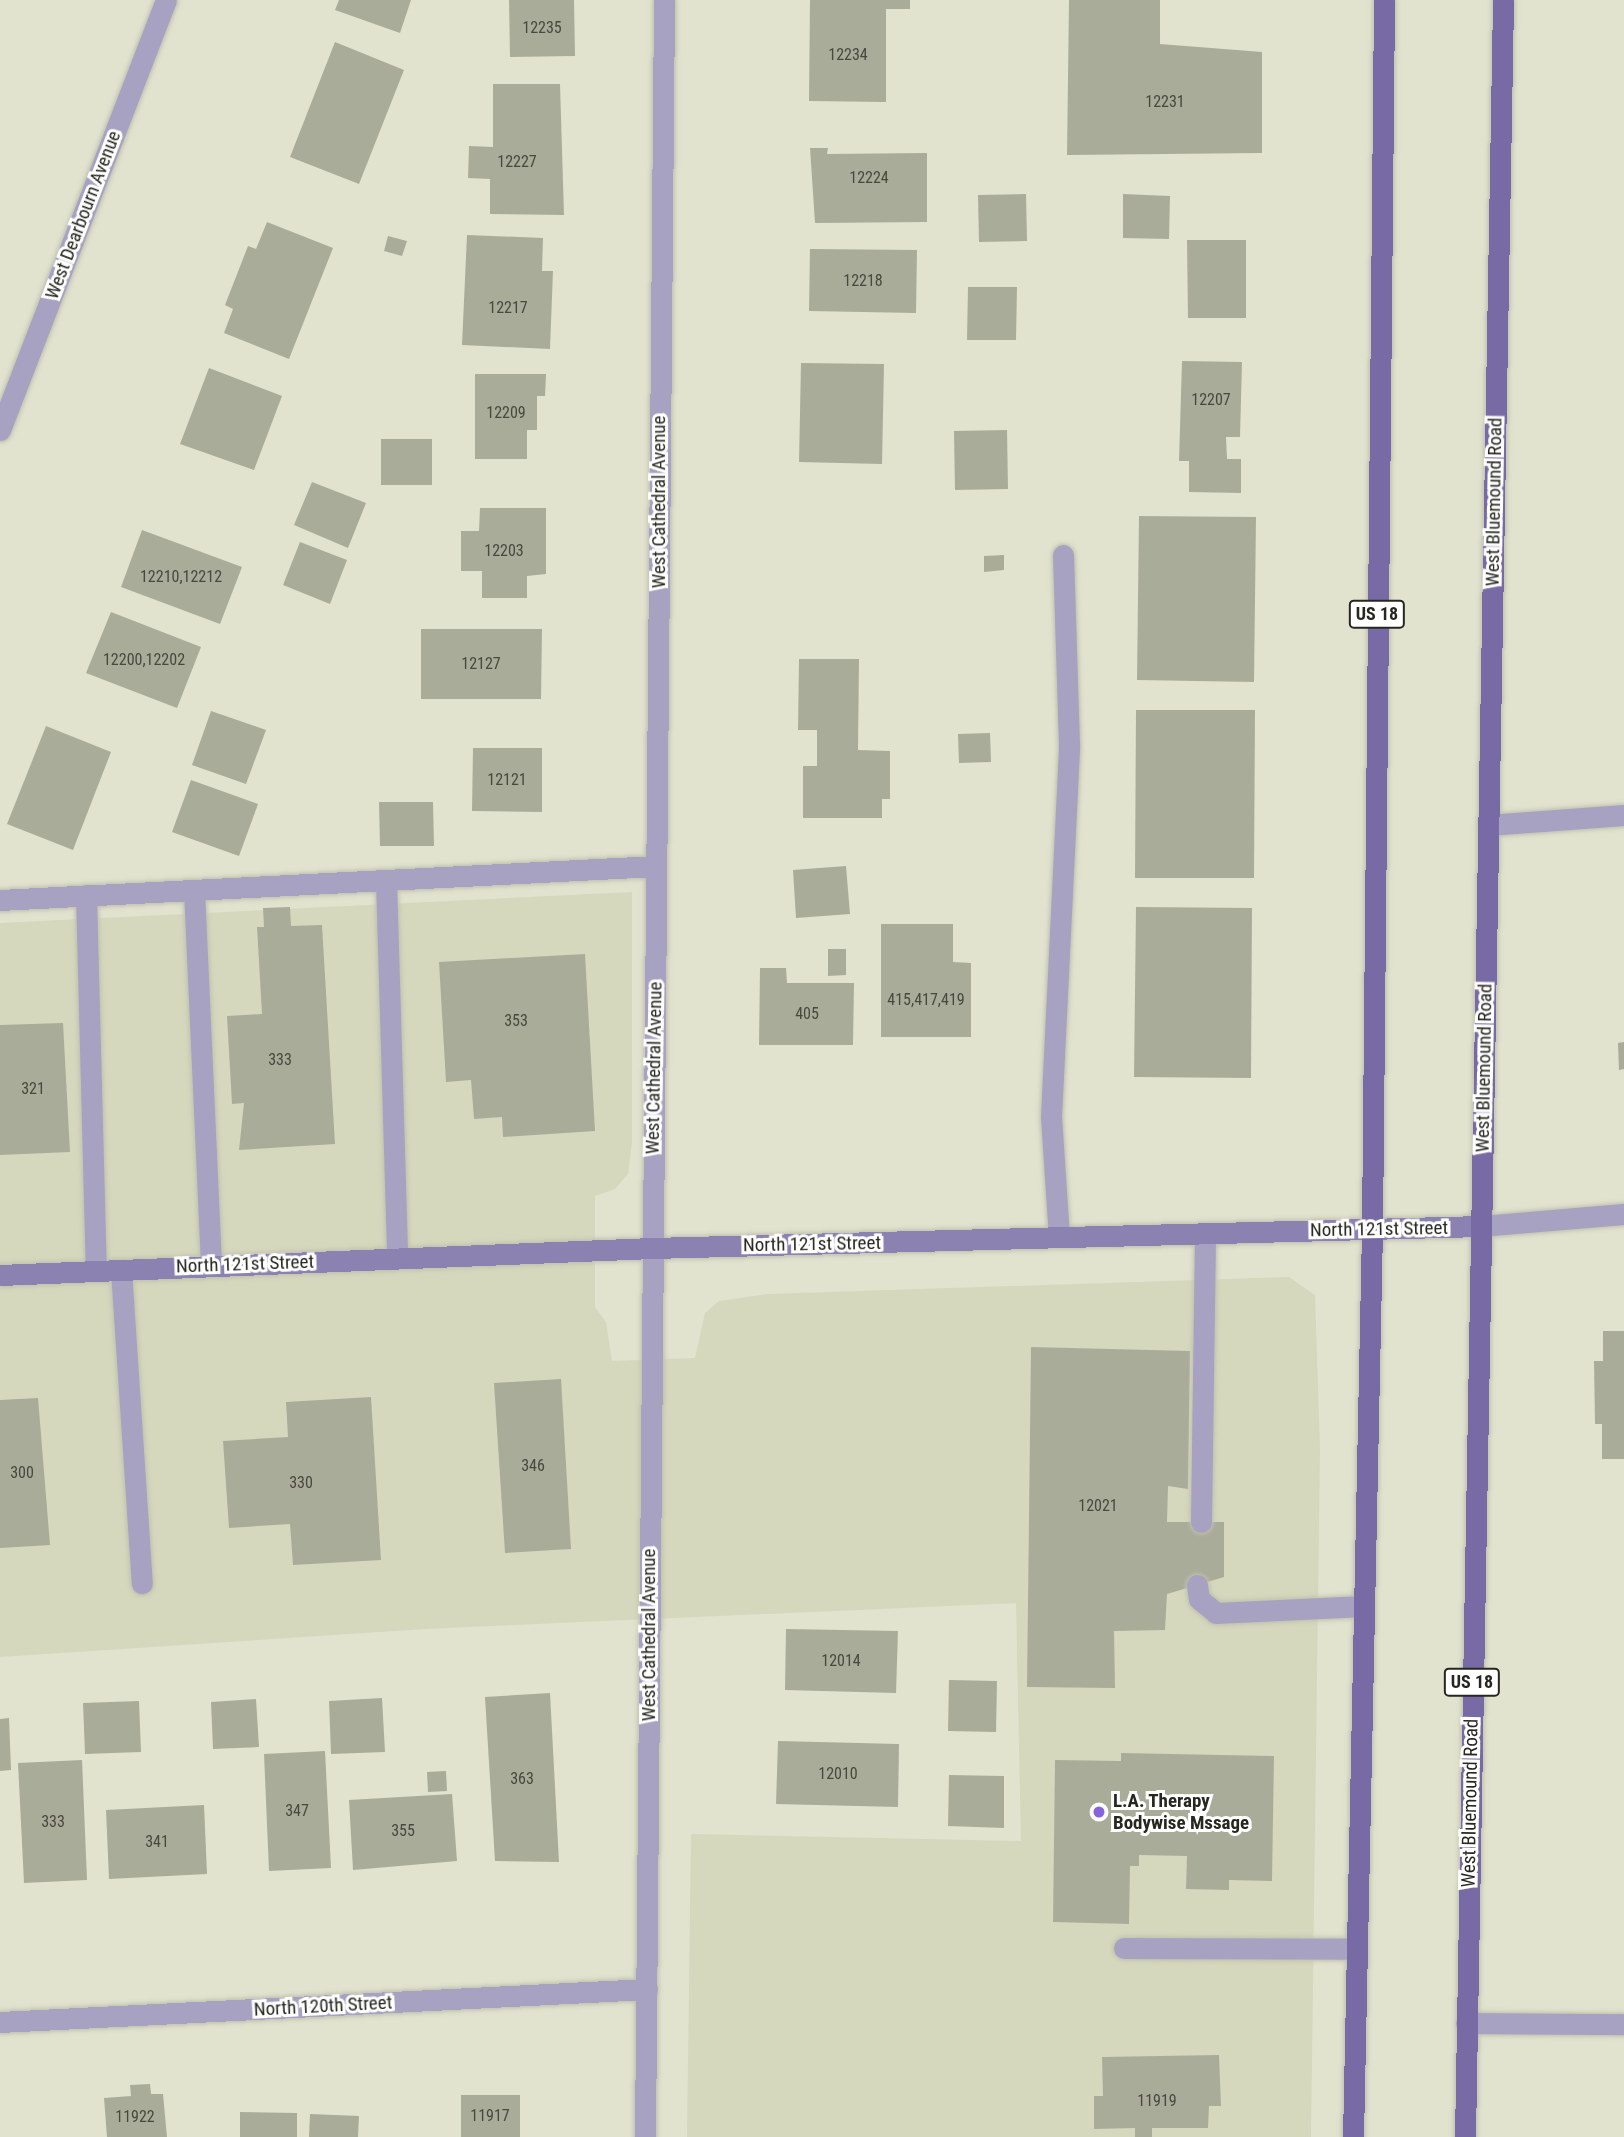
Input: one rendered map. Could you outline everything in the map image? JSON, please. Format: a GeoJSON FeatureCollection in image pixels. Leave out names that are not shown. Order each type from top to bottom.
{"type":"FeatureCollection","features":[{"type":"Feature","properties":{"kind":"main road","name":"US 18"},"geometry":{"type":"LineString","coordinates":[[1353,2137],[1372,1229],[1384,0]]}},
{"type":"Feature","properties":{"kind":"main road","name":"West Bluemound Road"},"geometry":{"type":"LineString","coordinates":[[1465,2137],[1503,0]]}},
{"type":"Feature","properties":{"kind":"street","name":"West Dearbourn Avenue"},"geometry":{"type":"LineString","coordinates":[[0,430],[166,0]]}},
{"type":"Feature","properties":{"kind":"street","name":"West Cathedral Avenue"},"geometry":{"type":"LineString","coordinates":[[645,2137],[664,0]]}},
{"type":"Feature","properties":{"kind":"street"},"geometry":{"type":"LineString","coordinates":[[1059,1237],[1051,1117],[1069,745],[1063,555]]}},
{"type":"Feature","properties":{"kind":"street"},"geometry":{"type":"LineString","coordinates":[[1488,825],[1624,815]]}},
{"type":"Feature","properties":{"kind":"street"},"geometry":{"type":"LineString","coordinates":[[0,900],[656,866]]}},
{"type":"Feature","properties":{"kind":"street"},"geometry":{"type":"LineString","coordinates":[[386,880],[397,1258]]}},
{"type":"Feature","properties":{"kind":"street"},"geometry":{"type":"LineString","coordinates":[[194,890],[211,1265]]}},
{"type":"Feature","properties":{"kind":"street"},"geometry":{"type":"LineString","coordinates":[[86,895],[96,1271]]}},
{"type":"Feature","properties":{"kind":"street","name":"North 121st Street"},"geometry":{"type":"LineString","coordinates":[[0,1275],[652,1248],[1481,1226],[1624,1214]]}},
{"type":"Feature","properties":{"kind":"street"},"geometry":{"type":"LineString","coordinates":[[1201,1522],[1205,1234]]}},
{"type":"Feature","properties":{"kind":"street"},"geometry":{"type":"LineString","coordinates":[[121,1270],[142,1583]]}},
{"type":"Feature","properties":{"kind":"street"},"geometry":{"type":"LineString","coordinates":[[1197,1585],[1199,1599],[1216,1613],[1364,1606]]}},
{"type":"Feature","properties":{"kind":"street"},"geometry":{"type":"LineString","coordinates":[[1124,1948],[1357,1949]]}},
{"type":"Feature","properties":{"kind":"street","name":"North 120th Street"},"geometry":{"type":"LineString","coordinates":[[0,2022],[647,1989]]}},
{"type":"Feature","properties":{"kind":"street"},"geometry":{"type":"LineString","coordinates":[[1466,2023],[1624,2024]]}},
{"type":"Feature","properties":{"kind":"shaded area"},"geometry":{"type":"Polygon","coordinates":[[[632,892],[632,1142],[628,1174],[615,1189],[595,1196],[595,1307],[606,1322],[612,1361],[695,1358],[705,1313],[719,1301],[767,1294],[1289,1277],[1315,1295],[1320,1449],[1311,2137],[687,2137],[691,1834],[1021,1841],[1016,1603],[425,1629],[0,1657],[0,923],[632,892]]]}},
{"type":"Feature","properties":{"kind":"building"},"geometry":{"type":"Polygon","coordinates":[[[339,0],[411,0],[400,33],[335,10],[339,0]]]}},
{"type":"Feature","properties":{"kind":"building"},"geometry":{"type":"Polygon","coordinates":[[[509,0],[574,0],[575,56],[510,57],[509,0]]]}},
{"type":"Feature","properties":{"kind":"building"},"geometry":{"type":"Polygon","coordinates":[[[810,0],[910,0],[910,9],[886,9],[886,102],[809,101],[810,0]]]}},
{"type":"Feature","properties":{"kind":"building"},"geometry":{"type":"Polygon","coordinates":[[[1069,0],[1160,0],[1160,44],[1262,52],[1262,153],[1067,155],[1069,0]]]}},
{"type":"Feature","properties":{"kind":"building"},"geometry":{"type":"Polygon","coordinates":[[[335,42],[404,70],[359,184],[290,157],[335,42]]]}},
{"type":"Feature","properties":{"kind":"building"},"geometry":{"type":"Polygon","coordinates":[[[493,84],[560,84],[564,215],[490,214],[490,179],[468,178],[469,146],[493,147],[493,84]]]}},
{"type":"Feature","properties":{"kind":"building"},"geometry":{"type":"Polygon","coordinates":[[[810,148],[828,148],[827,154],[927,153],[927,222],[815,223],[810,148]]]}},
{"type":"Feature","properties":{"kind":"building"},"geometry":{"type":"Polygon","coordinates":[[[1026,194],[1027,241],[979,242],[978,195],[1026,194]]]}},
{"type":"Feature","properties":{"kind":"building"},"geometry":{"type":"Polygon","coordinates":[[[1123,194],[1170,196],[1169,239],[1123,238],[1123,194]]]}},
{"type":"Feature","properties":{"kind":"building"},"geometry":{"type":"Polygon","coordinates":[[[267,222],[333,248],[289,359],[224,333],[233,309],[225,305],[248,246],[256,249],[267,222]]]}},
{"type":"Feature","properties":{"kind":"building"},"geometry":{"type":"Polygon","coordinates":[[[467,235],[543,238],[542,271],[553,271],[550,349],[462,345],[467,235]]]}},
{"type":"Feature","properties":{"kind":"building"},"geometry":{"type":"Polygon","coordinates":[[[388,236],[407,241],[402,256],[384,251],[388,236]]]}},
{"type":"Feature","properties":{"kind":"building"},"geometry":{"type":"Polygon","coordinates":[[[1187,240],[1246,240],[1246,318],[1188,318],[1187,240]]]}},
{"type":"Feature","properties":{"kind":"building"},"geometry":{"type":"Polygon","coordinates":[[[810,249],[917,250],[916,313],[809,311],[810,249]]]}},
{"type":"Feature","properties":{"kind":"building"},"geometry":{"type":"Polygon","coordinates":[[[968,287],[1017,287],[1016,340],[967,340],[968,287]]]}},
{"type":"Feature","properties":{"kind":"building"},"geometry":{"type":"Polygon","coordinates":[[[1182,361],[1242,362],[1240,437],[1226,437],[1227,459],[1241,459],[1241,493],[1189,492],[1189,461],[1179,461],[1182,361]]]}},
{"type":"Feature","properties":{"kind":"building"},"geometry":{"type":"Polygon","coordinates":[[[801,363],[884,364],[882,464],[799,462],[801,363]]]}},
{"type":"Feature","properties":{"kind":"building"},"geometry":{"type":"Polygon","coordinates":[[[209,368],[282,396],[254,470],[180,444],[209,368]]]}},
{"type":"Feature","properties":{"kind":"building"},"geometry":{"type":"Polygon","coordinates":[[[475,374],[546,374],[545,396],[537,396],[537,430],[527,430],[527,459],[475,459],[475,374]]]}},
{"type":"Feature","properties":{"kind":"building"},"geometry":{"type":"Polygon","coordinates":[[[1007,430],[1008,489],[955,490],[954,431],[1007,430]]]}},
{"type":"Feature","properties":{"kind":"building"},"geometry":{"type":"Polygon","coordinates":[[[381,439],[432,439],[432,485],[381,485],[381,439]]]}},
{"type":"Feature","properties":{"kind":"building"},"geometry":{"type":"Polygon","coordinates":[[[312,482],[366,503],[348,548],[294,525],[312,482]]]}},
{"type":"Feature","properties":{"kind":"building"},"geometry":{"type":"Polygon","coordinates":[[[480,508],[546,508],[546,574],[527,576],[527,598],[482,598],[482,571],[461,571],[461,531],[479,531],[480,508]]]}},
{"type":"Feature","properties":{"kind":"building"},"geometry":{"type":"Polygon","coordinates":[[[1139,516],[1256,517],[1254,682],[1137,680],[1139,516]]]}},
{"type":"Feature","properties":{"kind":"building"},"geometry":{"type":"Polygon","coordinates":[[[142,530],[242,567],[220,624],[121,587],[142,530]]]}},
{"type":"Feature","properties":{"kind":"building"},"geometry":{"type":"Polygon","coordinates":[[[300,542],[347,560],[330,604],[283,585],[300,542]]]}},
{"type":"Feature","properties":{"kind":"building"},"geometry":{"type":"Polygon","coordinates":[[[1004,555],[1004,570],[984,572],[984,556],[1004,555]]]}},
{"type":"Feature","properties":{"kind":"building"},"geometry":{"type":"Polygon","coordinates":[[[111,612],[201,647],[177,708],[86,673],[111,612]]]}},
{"type":"Feature","properties":{"kind":"building"},"geometry":{"type":"Polygon","coordinates":[[[421,629],[542,629],[541,699],[421,699],[421,629]]]}},
{"type":"Feature","properties":{"kind":"building"},"geometry":{"type":"Polygon","coordinates":[[[799,659],[859,659],[858,750],[890,751],[890,799],[882,799],[882,818],[803,818],[803,766],[817,766],[817,730],[798,730],[799,659]]]}},
{"type":"Feature","properties":{"kind":"building"},"geometry":{"type":"Polygon","coordinates":[[[1136,710],[1255,710],[1254,878],[1135,878],[1136,710]]]}},
{"type":"Feature","properties":{"kind":"building"},"geometry":{"type":"Polygon","coordinates":[[[211,711],[266,730],[246,784],[192,765],[211,711]]]}},
{"type":"Feature","properties":{"kind":"building"},"geometry":{"type":"Polygon","coordinates":[[[46,726],[111,752],[73,850],[7,824],[46,726]]]}},
{"type":"Feature","properties":{"kind":"building"},"geometry":{"type":"Polygon","coordinates":[[[990,733],[991,762],[959,763],[958,734],[990,733]]]}},
{"type":"Feature","properties":{"kind":"building"},"geometry":{"type":"Polygon","coordinates":[[[473,748],[542,748],[542,812],[472,811],[473,748]]]}},
{"type":"Feature","properties":{"kind":"building"},"geometry":{"type":"Polygon","coordinates":[[[191,780],[258,804],[239,856],[172,832],[191,780]]]}},
{"type":"Feature","properties":{"kind":"building"},"geometry":{"type":"Polygon","coordinates":[[[379,802],[433,802],[434,846],[380,846],[379,802]]]}},
{"type":"Feature","properties":{"kind":"building"},"geometry":{"type":"Polygon","coordinates":[[[846,866],[850,914],[796,918],[793,870],[846,866]]]}},
{"type":"Feature","properties":{"kind":"building"},"geometry":{"type":"Polygon","coordinates":[[[290,907],[291,926],[322,925],[335,1144],[239,1150],[244,1103],[232,1104],[227,1016],[262,1014],[257,927],[264,927],[263,908],[290,907]]]}},
{"type":"Feature","properties":{"kind":"building"},"geometry":{"type":"Polygon","coordinates":[[[1136,907],[1252,908],[1251,1078],[1134,1077],[1136,907]]]}},
{"type":"Feature","properties":{"kind":"building"},"geometry":{"type":"Polygon","coordinates":[[[881,924],[953,924],[953,962],[971,963],[971,1037],[881,1037],[881,924]]]}},
{"type":"Feature","properties":{"kind":"building"},"geometry":{"type":"Polygon","coordinates":[[[828,949],[846,949],[846,975],[828,976],[828,949]]]}},
{"type":"Feature","properties":{"kind":"building"},"geometry":{"type":"Polygon","coordinates":[[[585,954],[595,1131],[503,1137],[502,1117],[474,1119],[471,1080],[446,1082],[439,962],[585,954]]]}},
{"type":"Feature","properties":{"kind":"building"},"geometry":{"type":"Polygon","coordinates":[[[760,968],[786,968],[787,983],[854,983],[853,1045],[759,1045],[760,968]]]}},
{"type":"Feature","properties":{"kind":"building"},"geometry":{"type":"Polygon","coordinates":[[[63,1023],[70,1152],[0,1155],[0,1025],[63,1023]]]}},
{"type":"Feature","properties":{"kind":"building"},"geometry":{"type":"Polygon","coordinates":[[[1624,1042],[1624,1069],[1619,1070],[1618,1043],[1624,1042]]]}},
{"type":"Feature","properties":{"kind":"building"},"geometry":{"type":"Polygon","coordinates":[[[1603,1331],[1624,1331],[1624,1459],[1602,1459],[1602,1424],[1595,1424],[1594,1361],[1603,1361],[1603,1331]]]}},
{"type":"Feature","properties":{"kind":"building"},"geometry":{"type":"Polygon","coordinates":[[[1031,1347],[1190,1351],[1188,1489],[1168,1486],[1167,1522],[1224,1522],[1224,1577],[1167,1594],[1165,1630],[1114,1631],[1115,1688],[1027,1687],[1031,1347]]]}},
{"type":"Feature","properties":{"kind":"building"},"geometry":{"type":"Polygon","coordinates":[[[561,1379],[571,1549],[505,1553],[494,1383],[561,1379]]]}},
{"type":"Feature","properties":{"kind":"building"},"geometry":{"type":"Polygon","coordinates":[[[371,1397],[381,1560],[293,1565],[290,1524],[229,1528],[223,1441],[288,1437],[286,1402],[371,1397]]]}},
{"type":"Feature","properties":{"kind":"building"},"geometry":{"type":"Polygon","coordinates":[[[38,1398],[50,1545],[0,1548],[0,1400],[38,1398]]]}},
{"type":"Feature","properties":{"kind":"building"},"geometry":{"type":"Polygon","coordinates":[[[786,1629],[898,1631],[896,1693],[785,1690],[786,1629]]]}},
{"type":"Feature","properties":{"kind":"building"},"geometry":{"type":"Polygon","coordinates":[[[949,1680],[997,1681],[996,1732],[948,1731],[949,1680]]]}},
{"type":"Feature","properties":{"kind":"building"},"geometry":{"type":"Polygon","coordinates":[[[550,1693],[559,1862],[495,1861],[485,1697],[550,1693]]]}},
{"type":"Feature","properties":{"kind":"building"},"geometry":{"type":"Polygon","coordinates":[[[382,1698],[385,1752],[331,1754],[329,1701],[382,1698]]]}},
{"type":"Feature","properties":{"kind":"building"},"geometry":{"type":"Polygon","coordinates":[[[256,1699],[259,1747],[213,1749],[211,1702],[256,1699]]]}},
{"type":"Feature","properties":{"kind":"building"},"geometry":{"type":"Polygon","coordinates":[[[139,1701],[141,1752],[85,1754],[83,1703],[139,1701]]]}},
{"type":"Feature","properties":{"kind":"building"},"geometry":{"type":"Polygon","coordinates":[[[9,1718],[11,1770],[0,1771],[0,1719],[9,1718]]]}},
{"type":"Feature","properties":{"kind":"building"},"geometry":{"type":"Polygon","coordinates":[[[778,1741],[899,1744],[898,1807],[776,1804],[778,1741]]]}},
{"type":"Feature","properties":{"kind":"building"},"geometry":{"type":"Polygon","coordinates":[[[325,1751],[331,1868],[269,1871],[264,1754],[325,1751]]]}},
{"type":"Feature","properties":{"kind":"building"},"geometry":{"type":"Polygon","coordinates":[[[1121,1753],[1274,1756],[1272,1881],[1229,1880],[1229,1890],[1186,1889],[1187,1856],[1139,1855],[1139,1866],[1130,1866],[1129,1924],[1053,1922],[1055,1760],[1121,1761],[1121,1753]]]}},
{"type":"Feature","properties":{"kind":"building"},"geometry":{"type":"Polygon","coordinates":[[[82,1760],[87,1880],[24,1883],[18,1763],[82,1760]]]}},
{"type":"Feature","properties":{"kind":"building"},"geometry":{"type":"Polygon","coordinates":[[[446,1771],[447,1791],[428,1792],[427,1772],[446,1771]]]}},
{"type":"Feature","properties":{"kind":"building"},"geometry":{"type":"Polygon","coordinates":[[[949,1775],[1004,1776],[1004,1828],[948,1826],[949,1775]]]}},
{"type":"Feature","properties":{"kind":"building"},"geometry":{"type":"Polygon","coordinates":[[[452,1794],[457,1861],[353,1870],[349,1800],[452,1794]]]}},
{"type":"Feature","properties":{"kind":"building"},"geometry":{"type":"Polygon","coordinates":[[[204,1805],[207,1874],[109,1879],[106,1810],[204,1805]]]}},
{"type":"Feature","properties":{"kind":"building"},"geometry":{"type":"Polygon","coordinates":[[[1219,2055],[1221,2106],[1209,2106],[1208,2128],[1152,2128],[1152,2137],[1135,2137],[1135,2128],[1094,2129],[1094,2096],[1103,2096],[1102,2057],[1219,2055]]]}},
{"type":"Feature","properties":{"kind":"building"},"geometry":{"type":"Polygon","coordinates":[[[150,2084],[151,2094],[163,2094],[167,2137],[107,2137],[104,2098],[131,2096],[130,2085],[150,2084]]]}},
{"type":"Feature","properties":{"kind":"building"},"geometry":{"type":"Polygon","coordinates":[[[461,2095],[520,2095],[520,2137],[461,2137],[461,2095]]]}},
{"type":"Feature","properties":{"kind":"building"},"geometry":{"type":"Polygon","coordinates":[[[240,2112],[297,2113],[297,2137],[240,2137],[240,2112]]]}},
{"type":"Feature","properties":{"kind":"building"},"geometry":{"type":"Polygon","coordinates":[[[310,2114],[359,2116],[358,2137],[309,2137],[310,2114]]]}},
{"type":"Feature","properties":{"kind":"place","name":"L.A. Therapy Bodywise Mssage"},"geometry":{"type":"Point","coordinates":[1099,1812]}}]}
